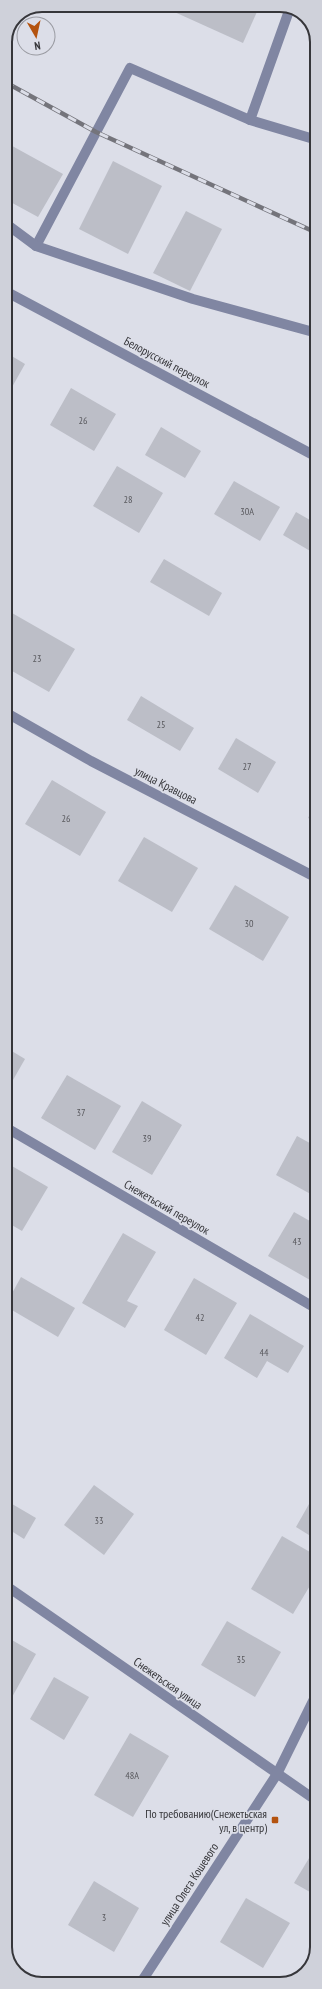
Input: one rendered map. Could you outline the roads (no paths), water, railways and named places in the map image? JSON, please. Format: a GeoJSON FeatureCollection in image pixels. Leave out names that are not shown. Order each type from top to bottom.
{"type":"FeatureCollection","features":[{"type":"Feature","properties":{"kind":"street"},"geometry":{"type":"LineString","coordinates":[[250,120],[288,13]]}},
{"type":"Feature","properties":{"kind":"street"},"geometry":{"type":"LineString","coordinates":[[36,246],[130,68],[250,120],[310,138]]}},
{"type":"Feature","properties":{"kind":"street"},"geometry":{"type":"LineString","coordinates":[[12,228],[36,246],[193,300],[310,331]]}},
{"type":"Feature","properties":{"kind":"street","name":"Белорусский переулок"},"geometry":{"type":"LineString","coordinates":[[12,295],[310,453]]}},
{"type":"Feature","properties":{"kind":"street","name":"улица Кравцова"},"geometry":{"type":"LineString","coordinates":[[12,716],[91,761],[310,874]]}},
{"type":"Feature","properties":{"kind":"street","name":"Снежетьский переулок"},"geometry":{"type":"LineString","coordinates":[[12,1131],[310,1305]]}},
{"type":"Feature","properties":{"kind":"street","name":"Снежетьская улица"},"geometry":{"type":"LineString","coordinates":[[12,1590],[310,1796]]}},
{"type":"Feature","properties":{"kind":"street","name":"улица Олега Кошевого"},"geometry":{"type":"LineString","coordinates":[[145,1977],[277,1774],[310,1707]]}},
{"type":"Feature","properties":{"kind":"railway"},"geometry":{"type":"LineString","coordinates":[[12,86],[96,132],[310,230]]}},
{"type":"Feature","properties":{"kind":"place","name":"По требованию(Снежетьская ул, в центр)"},"geometry":{"type":"Point","coordinates":[275,1820]}}]}
